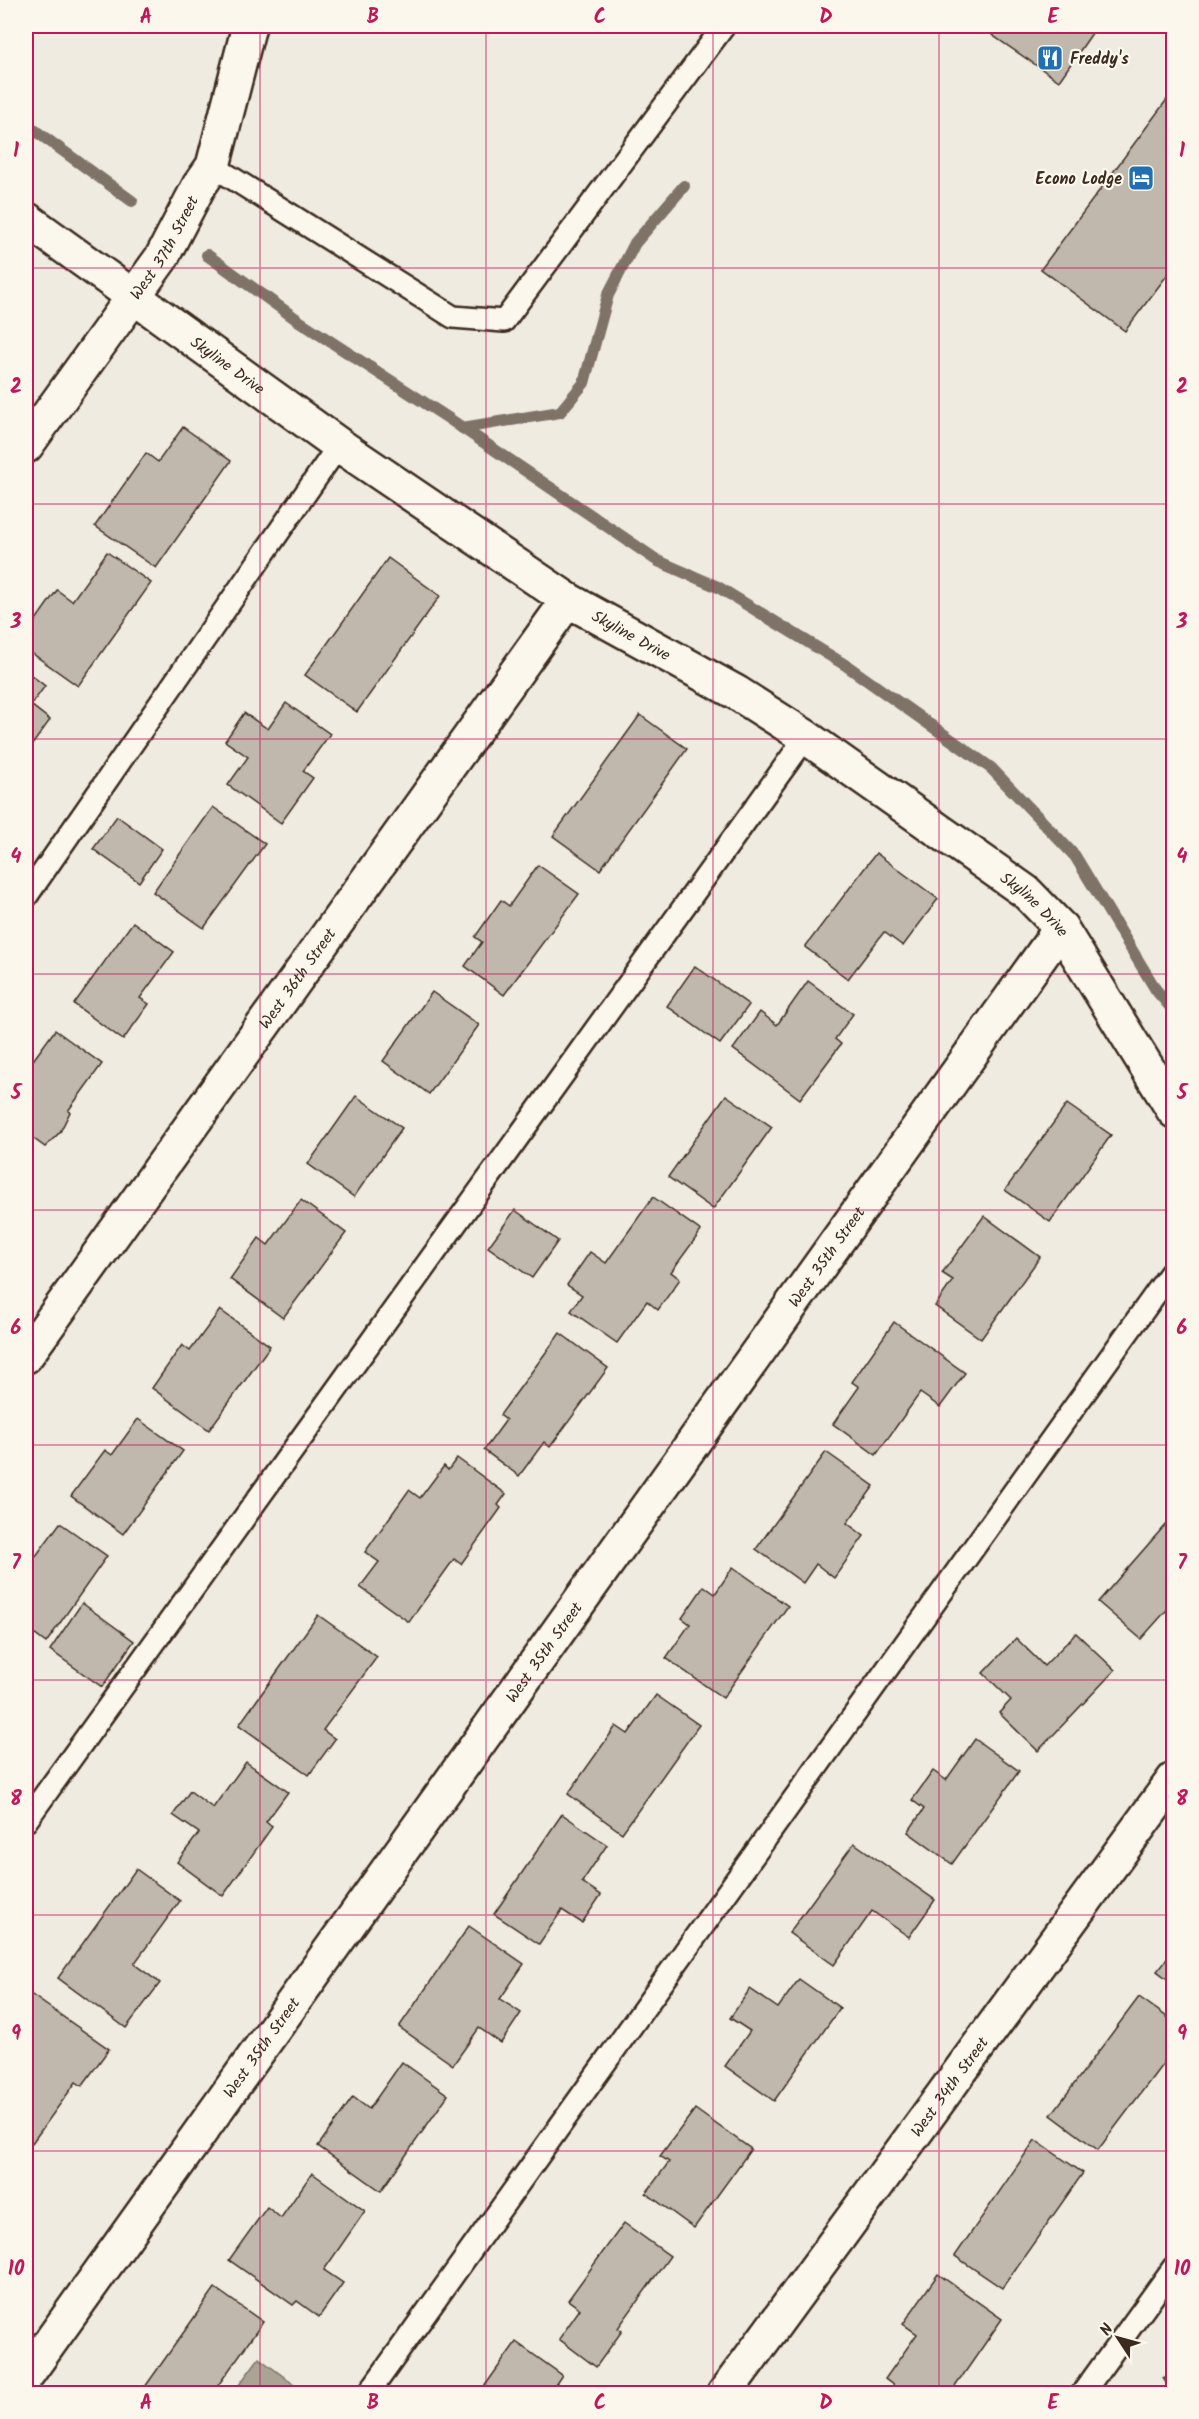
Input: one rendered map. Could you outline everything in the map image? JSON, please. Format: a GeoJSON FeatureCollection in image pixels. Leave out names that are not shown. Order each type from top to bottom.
{"type":"FeatureCollection","features":[{"type":"Feature","properties":{"kind":"street","name":"West 37th Street"},"geometry":{"type":"LineString","coordinates":[[26,446],[131,296],[162,257],[206,176],[249,26]]}},
{"type":"Feature","properties":{"kind":"street","name":"Skyline Drive"},"geometry":{"type":"LineString","coordinates":[[26,219],[339,445],[568,600],[737,693],[806,737],[1026,892],[1061,928],[1173,1111]]}},
{"type":"Feature","properties":{"kind":"street","name":"West 36th Street"},"geometry":{"type":"LineString","coordinates":[[26,1356],[568,600]]}},
{"type":"Feature","properties":{"kind":"street","name":"West 35th Street"},"geometry":{"type":"LineString","coordinates":[[26,2376],[1061,928]]}},
{"type":"Feature","properties":{"kind":"street","name":"West 34th Street"},"geometry":{"type":"LineString","coordinates":[[724,2394],[1173,1779]]}},
{"type":"Feature","properties":{"kind":"lane"},"geometry":{"type":"LineString","coordinates":[[206,176],[453,316],[504,321],[724,26]]}},
{"type":"Feature","properties":{"kind":"lane"},"geometry":{"type":"LineString","coordinates":[[26,897],[339,445]]}},
{"type":"Feature","properties":{"kind":"lane"},"geometry":{"type":"LineString","coordinates":[[26,1821],[806,737]]}},
{"type":"Feature","properties":{"kind":"lane"},"geometry":{"type":"LineString","coordinates":[[368,2394],[1173,1268]]}},
{"type":"Feature","properties":{"kind":"lane"},"geometry":{"type":"LineString","coordinates":[[1082,2394],[1173,2267]]}},
{"type":"Feature","properties":{"kind":"shaded area"},"geometry":{"type":"Polygon","coordinates":[[[259,2358],[300,2389],[297,2393],[233,2393],[259,2358]]]}},
{"type":"Feature","properties":{"kind":"building","name":"Freddy's"},"geometry":{"type":"Polygon","coordinates":[[[999,26],[1097,26],[1059,81],[992,35],[999,26]]]}},
{"type":"Feature","properties":{"kind":"building","name":"Econo Lodge"},"geometry":{"type":"Polygon","coordinates":[[[1174,90],[1174,266],[1125,331],[1041,269],[1174,90]]]}},
{"type":"Feature","properties":{"kind":"building"},"geometry":{"type":"Polygon","coordinates":[[[183,427],[231,461],[156,568],[95,526],[146,453],[158,462],[183,427]]]}},
{"type":"Feature","properties":{"kind":"building"},"geometry":{"type":"Polygon","coordinates":[[[107,552],[151,583],[78,686],[26,649],[26,634],[57,590],[72,601],[107,552]]]}},
{"type":"Feature","properties":{"kind":"building"},"geometry":{"type":"Polygon","coordinates":[[[388,558],[440,596],[357,712],[305,675],[388,558]]]}},
{"type":"Feature","properties":{"kind":"building"},"geometry":{"type":"Polygon","coordinates":[[[26,671],[45,686],[31,705],[50,720],[32,745],[26,740],[26,671]]]}},
{"type":"Feature","properties":{"kind":"building"},"geometry":{"type":"Polygon","coordinates":[[[286,703],[330,734],[303,771],[313,778],[281,823],[228,785],[248,757],[225,741],[244,713],[268,729],[286,703]]]}},
{"type":"Feature","properties":{"kind":"building"},"geometry":{"type":"Polygon","coordinates":[[[640,715],[687,749],[600,870],[553,836],[640,715]]]}},
{"type":"Feature","properties":{"kind":"building"},"geometry":{"type":"Polygon","coordinates":[[[213,807],[265,844],[204,928],[153,892],[213,807]]]}},
{"type":"Feature","properties":{"kind":"building"},"geometry":{"type":"Polygon","coordinates":[[[117,816],[162,849],[139,882],[93,849],[117,816]]]}},
{"type":"Feature","properties":{"kind":"building"},"geometry":{"type":"Polygon","coordinates":[[[876,853],[938,899],[903,946],[884,932],[848,979],[805,947],[876,853]]]}},
{"type":"Feature","properties":{"kind":"building"},"geometry":{"type":"Polygon","coordinates":[[[538,865],[579,894],[504,995],[465,966],[482,942],[475,937],[501,900],[509,906],[538,865]]]}},
{"type":"Feature","properties":{"kind":"building"},"geometry":{"type":"Polygon","coordinates":[[[133,922],[174,952],[140,998],[149,1004],[123,1040],[74,1004],[133,922]]]}},
{"type":"Feature","properties":{"kind":"building"},"geometry":{"type":"Polygon","coordinates":[[[695,966],[749,1005],[720,1044],[667,1006],[695,966]]]}},
{"type":"Feature","properties":{"kind":"building"},"geometry":{"type":"Polygon","coordinates":[[[808,981],[853,1014],[835,1039],[841,1044],[800,1099],[733,1049],[760,1012],[777,1025],[808,981]]]}},
{"type":"Feature","properties":{"kind":"building"},"geometry":{"type":"Polygon","coordinates":[[[432,992],[479,1025],[429,1094],[383,1061],[432,992]]]}},
{"type":"Feature","properties":{"kind":"building"},"geometry":{"type":"Polygon","coordinates":[[[55,1030],[102,1064],[68,1111],[70,1112],[60,1132],[45,1147],[26,1133],[26,1070],[55,1030]]]}},
{"type":"Feature","properties":{"kind":"building"},"geometry":{"type":"Polygon","coordinates":[[[726,1095],[772,1127],[713,1209],[668,1177],[726,1095]]]}},
{"type":"Feature","properties":{"kind":"building"},"geometry":{"type":"Polygon","coordinates":[[[356,1096],[402,1128],[354,1197],[308,1164],[356,1096]]]}},
{"type":"Feature","properties":{"kind":"building"},"geometry":{"type":"Polygon","coordinates":[[[1067,1104],[1111,1135],[1050,1222],[1005,1190],[1067,1104]]]}},
{"type":"Feature","properties":{"kind":"building"},"geometry":{"type":"Polygon","coordinates":[[[653,1197],[701,1231],[671,1272],[680,1279],[658,1310],[647,1301],[617,1343],[571,1311],[582,1295],[567,1285],[590,1252],[606,1263],[653,1197]]]}},
{"type":"Feature","properties":{"kind":"building"},"geometry":{"type":"Polygon","coordinates":[[[301,1200],[346,1233],[283,1318],[230,1279],[259,1238],[268,1245],[301,1200]]]}},
{"type":"Feature","properties":{"kind":"building"},"geometry":{"type":"Polygon","coordinates":[[[515,1210],[558,1241],[532,1278],[488,1247],[515,1210]]]}},
{"type":"Feature","properties":{"kind":"building"},"geometry":{"type":"Polygon","coordinates":[[[984,1216],[1040,1257],[981,1339],[935,1306],[953,1280],[942,1273],[984,1216]]]}},
{"type":"Feature","properties":{"kind":"building"},"geometry":{"type":"Polygon","coordinates":[[[220,1310],[270,1346],[209,1430],[152,1388],[182,1345],[190,1351],[220,1310]]]}},
{"type":"Feature","properties":{"kind":"building"},"geometry":{"type":"Polygon","coordinates":[[[894,1322],[965,1373],[940,1407],[920,1393],[876,1455],[833,1424],[859,1387],[852,1382],[894,1322]]]}},
{"type":"Feature","properties":{"kind":"building"},"geometry":{"type":"Polygon","coordinates":[[[560,1333],[608,1368],[550,1447],[544,1442],[519,1476],[484,1450],[506,1420],[500,1415],[560,1333]]]}},
{"type":"Feature","properties":{"kind":"building"},"geometry":{"type":"Polygon","coordinates":[[[138,1419],[183,1451],[123,1534],[71,1496],[105,1450],[112,1455],[138,1419]]]}},
{"type":"Feature","properties":{"kind":"building"},"geometry":{"type":"Polygon","coordinates":[[[826,1452],[874,1486],[847,1523],[864,1536],[834,1578],[816,1564],[803,1583],[756,1549],[826,1452]]]}},
{"type":"Feature","properties":{"kind":"building"},"geometry":{"type":"Polygon","coordinates":[[[457,1458],[506,1494],[498,1505],[501,1508],[461,1564],[454,1559],[409,1622],[360,1587],[379,1562],[365,1552],[409,1490],[420,1498],[444,1466],[448,1470],[457,1458]]]}},
{"type":"Feature","properties":{"kind":"building"},"geometry":{"type":"Polygon","coordinates":[[[1173,1516],[1174,1602],[1141,1639],[1098,1602],[1173,1516]]]}},
{"type":"Feature","properties":{"kind":"building"},"geometry":{"type":"Polygon","coordinates":[[[60,1523],[107,1556],[46,1643],[26,1628],[26,1554],[33,1560],[60,1523]]]}},
{"type":"Feature","properties":{"kind":"building"},"geometry":{"type":"Polygon","coordinates":[[[733,1567],[788,1606],[723,1698],[666,1658],[690,1624],[682,1618],[704,1586],[715,1594],[733,1567]]]}},
{"type":"Feature","properties":{"kind":"building"},"geometry":{"type":"Polygon","coordinates":[[[82,1603],[134,1641],[102,1687],[50,1650],[82,1603]]]}},
{"type":"Feature","properties":{"kind":"building"},"geometry":{"type":"Polygon","coordinates":[[[318,1615],[377,1657],[323,1730],[335,1739],[309,1775],[239,1725],[318,1615]]]}},
{"type":"Feature","properties":{"kind":"building"},"geometry":{"type":"Polygon","coordinates":[[[1076,1633],[1115,1670],[1038,1751],[999,1713],[1011,1700],[983,1673],[1016,1638],[1044,1666],[1076,1633]]]}},
{"type":"Feature","properties":{"kind":"building"},"geometry":{"type":"Polygon","coordinates":[[[656,1695],[699,1725],[622,1833],[568,1794],[616,1726],[628,1734],[656,1695]]]}},
{"type":"Feature","properties":{"kind":"building"},"geometry":{"type":"Polygon","coordinates":[[[975,1739],[1019,1771],[952,1864],[908,1832],[924,1809],[912,1800],[933,1771],[946,1780],[975,1739]]]}},
{"type":"Feature","properties":{"kind":"building"},"geometry":{"type":"Polygon","coordinates":[[[246,1762],[288,1792],[266,1822],[272,1827],[223,1896],[177,1862],[199,1833],[173,1815],[190,1791],[213,1808],[246,1762]]]}},
{"type":"Feature","properties":{"kind":"building"},"geometry":{"type":"Polygon","coordinates":[[[562,1814],[607,1845],[582,1882],[601,1895],[582,1923],[562,1910],[539,1944],[494,1914],[562,1814]]]}},
{"type":"Feature","properties":{"kind":"building"},"geometry":{"type":"Polygon","coordinates":[[[854,1843],[935,1900],[909,1937],[872,1911],[834,1965],[789,1933],[854,1843]]]}},
{"type":"Feature","properties":{"kind":"building"},"geometry":{"type":"Polygon","coordinates":[[[136,1869],[180,1901],[134,1964],[160,1983],[126,2028],[58,1978],[136,1869]]]}},
{"type":"Feature","properties":{"kind":"building"},"geometry":{"type":"Polygon","coordinates":[[[469,1926],[524,1964],[500,1999],[521,2013],[501,2043],[479,2028],[453,2065],[399,2027],[469,1926]]]}},
{"type":"Feature","properties":{"kind":"building"},"geometry":{"type":"Polygon","coordinates":[[[1174,1950],[1174,1984],[1157,1971],[1174,1950]]]}},
{"type":"Feature","properties":{"kind":"building"},"geometry":{"type":"Polygon","coordinates":[[[799,1979],[840,2008],[774,2101],[725,2066],[750,2031],[730,2018],[750,1989],[778,2008],[799,1979]]]}},
{"type":"Feature","properties":{"kind":"building"},"geometry":{"type":"Polygon","coordinates":[[[29,1993],[109,2049],[82,2086],[76,2082],[32,2143],[26,2139],[26,1998],[29,1993]]]}},
{"type":"Feature","properties":{"kind":"building"},"geometry":{"type":"Polygon","coordinates":[[[1139,1997],[1174,2022],[1174,2049],[1098,2150],[1051,2115],[1139,1997]]]}},
{"type":"Feature","properties":{"kind":"building"},"geometry":{"type":"Polygon","coordinates":[[[402,2062],[448,2095],[381,2191],[318,2146],[353,2097],[369,2109],[402,2062]]]}},
{"type":"Feature","properties":{"kind":"building"},"geometry":{"type":"Polygon","coordinates":[[[695,2109],[751,2149],[694,2228],[646,2193],[669,2162],[660,2156],[695,2109]]]}},
{"type":"Feature","properties":{"kind":"building"},"geometry":{"type":"Polygon","coordinates":[[[1035,2140],[1083,2173],[1002,2288],[955,2256],[1035,2140]]]}},
{"type":"Feature","properties":{"kind":"building"},"geometry":{"type":"Polygon","coordinates":[[[312,2173],[365,2211],[324,2270],[343,2283],[319,2317],[297,2301],[293,2305],[229,2260],[267,2207],[281,2218],[312,2173]]]}},
{"type":"Feature","properties":{"kind":"building"},"geometry":{"type":"Polygon","coordinates":[[[624,2223],[670,2256],[618,2328],[622,2331],[596,2367],[559,2339],[580,2309],[568,2300],[624,2223]]]}},
{"type":"Feature","properties":{"kind":"building"},"geometry":{"type":"Polygon","coordinates":[[[938,2274],[1002,2319],[950,2394],[905,2394],[885,2379],[917,2334],[903,2324],[938,2274]]]}},
{"type":"Feature","properties":{"kind":"building"},"geometry":{"type":"Polygon","coordinates":[[[215,2288],[263,2322],[212,2394],[140,2394],[215,2288]]]}},
{"type":"Feature","properties":{"kind":"building"},"geometry":{"type":"Polygon","coordinates":[[[516,2342],[562,2375],[549,2394],[479,2394],[516,2342]]]}},
{"type":"Feature","properties":{"kind":"building"},"geometry":{"type":"Polygon","coordinates":[[[1174,2372],[1174,2394],[1173,2394],[1163,2378],[1174,2372]]]}},
{"type":"Feature","properties":{"kind":"waterway"},"geometry":{"type":"LineString","coordinates":[[26,124],[132,201]]}},
{"type":"Feature","properties":{"kind":"waterway"},"geometry":{"type":"LineString","coordinates":[[462,428],[560,412],[584,383],[608,295],[635,243],[684,186]]}},
{"type":"Feature","properties":{"kind":"waterway"},"geometry":{"type":"LineString","coordinates":[[207,255],[299,321],[448,418],[658,561],[718,587],[847,666],[991,768],[1075,856],[1156,990],[1174,1011]]}},
{"type":"Feature","properties":{"kind":"place","name":"Freddy's"},"geometry":{"type":"Point","coordinates":[1050,58]}},
{"type":"Feature","properties":{"kind":"place","name":"Econo Lodge"},"geometry":{"type":"Point","coordinates":[1141,178]}}]}
